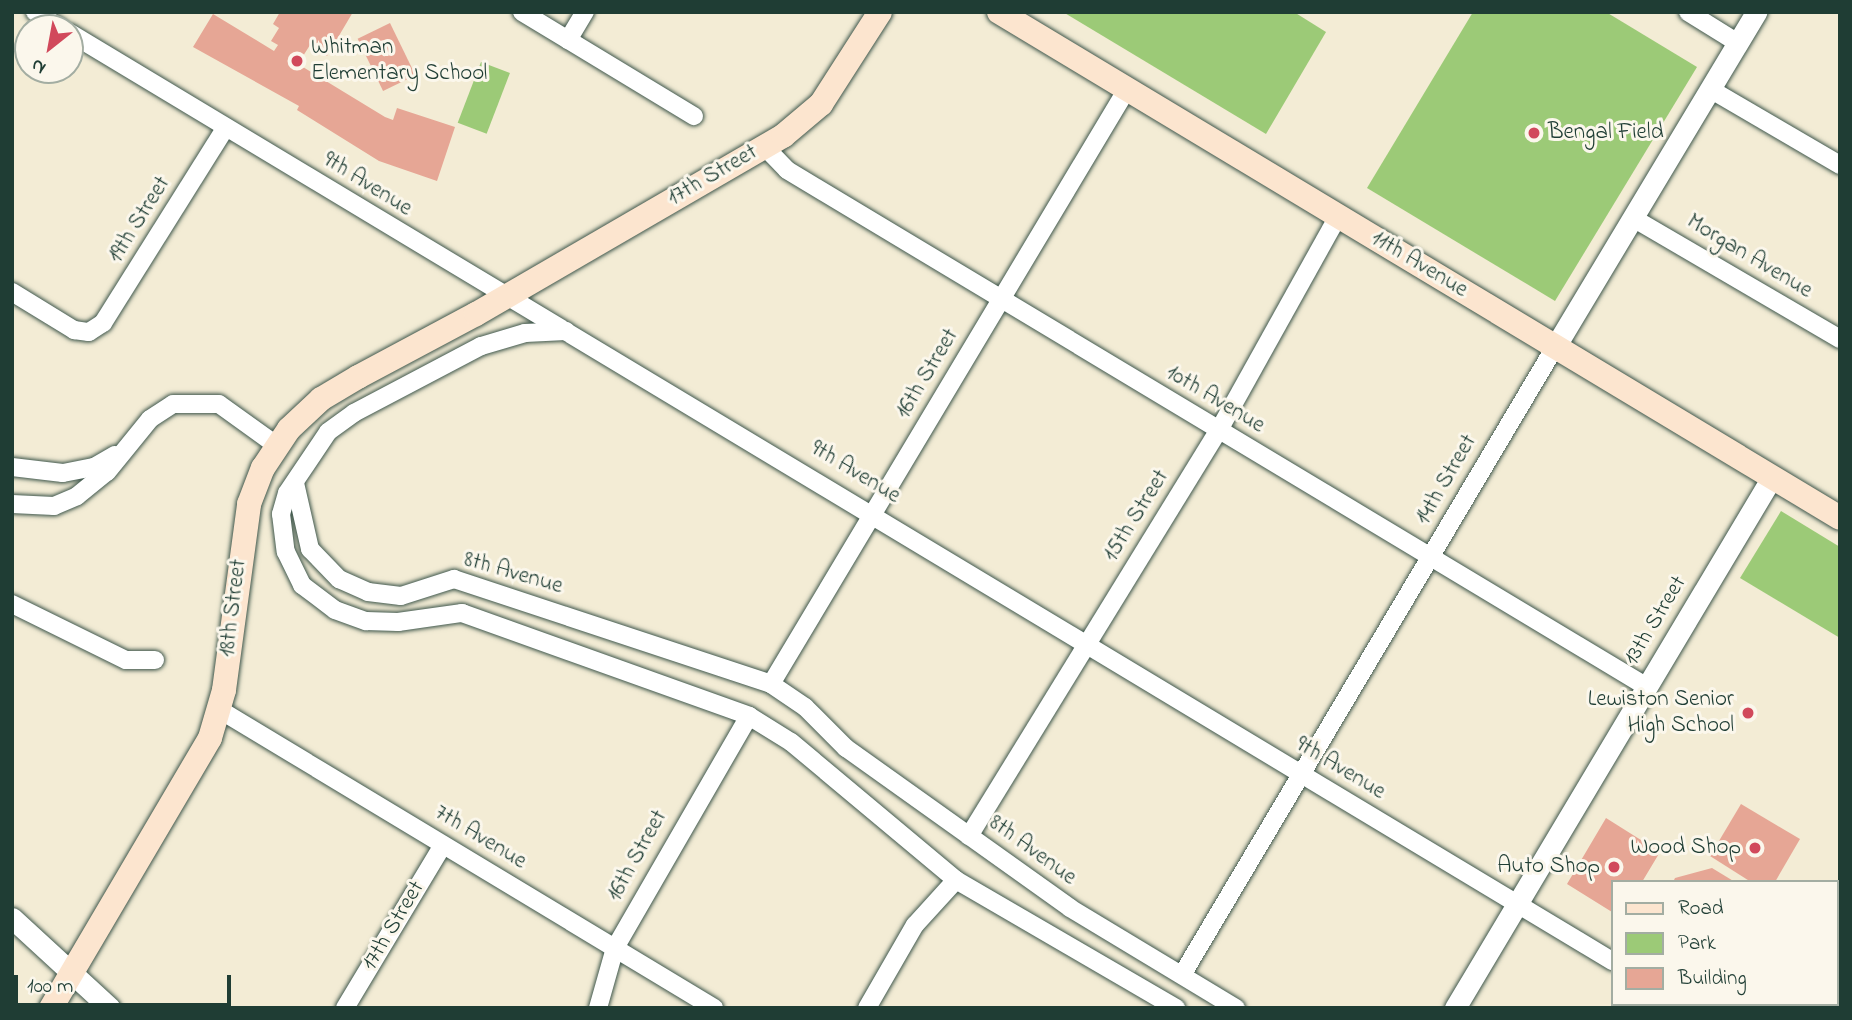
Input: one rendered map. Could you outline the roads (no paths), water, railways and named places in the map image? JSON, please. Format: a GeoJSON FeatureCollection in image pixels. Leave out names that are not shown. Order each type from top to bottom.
{"type":"FeatureCollection","features":[{"type":"Feature","properties":{"kind":"main road","name":"17th Street"},"geometry":{"type":"LineString","coordinates":[[505,295],[764,146],[821,104],[880,12]]}},
{"type":"Feature","properties":{"kind":"main road","name":"11th Avenue"},"geometry":{"type":"LineString","coordinates":[[999,12],[1840,518]]}},
{"type":"Feature","properties":{"kind":"main road","name":"18th Street"},"geometry":{"type":"LineString","coordinates":[[51,1008],[203,754],[220,710],[249,504],[276,445],[321,399],[505,295]]}},
{"type":"Feature","properties":{"kind":"street"},"geometry":{"type":"LineString","coordinates":[[522,12],[694,116]]}},
{"type":"Feature","properties":{"kind":"street"},"geometry":{"type":"LineString","coordinates":[[568,40],[585,12]]}},
{"type":"Feature","properties":{"kind":"street"},"geometry":{"type":"LineString","coordinates":[[1688,12],[1738,43]]}},
{"type":"Feature","properties":{"kind":"street","name":"14th Street"},"geometry":{"type":"LineString","coordinates":[[1182,975],[1756,12]]}},
{"type":"Feature","properties":{"kind":"street","name":"9th Avenue"},"geometry":{"type":"LineString","coordinates":[[84,41],[873,513],[1610,960]]}},
{"type":"Feature","properties":{"kind":"street","name":"16th Street"},"geometry":{"type":"LineString","coordinates":[[771,684],[1127,89]]}},
{"type":"Feature","properties":{"kind":"street"},"geometry":{"type":"LineString","coordinates":[[1710,89],[1840,165]]}},
{"type":"Feature","properties":{"kind":"street","name":"19th Street"},"geometry":{"type":"LineString","coordinates":[[12,292],[74,330],[89,332],[109,317],[226,127]]}},
{"type":"Feature","properties":{"kind":"street","name":"10th Avenue"},"geometry":{"type":"LineString","coordinates":[[764,146],[787,170],[1647,687]]}},
{"type":"Feature","properties":{"kind":"street","name":"15th Street"},"geometry":{"type":"LineString","coordinates":[[970,836],[1219,430],[1338,216]]}},
{"type":"Feature","properties":{"kind":"street","name":"Morgan Avenue"},"geometry":{"type":"LineString","coordinates":[[1633,218],[1840,339]]}},
{"type":"Feature","properties":{"kind":"street"},"geometry":{"type":"LineString","coordinates":[[566,331],[525,333],[481,346],[354,413],[320,441],[295,483],[281,514],[286,552],[302,585],[335,610],[381,624],[462,613],[673,685],[749,716],[791,742],[956,880],[1167,1006]]}},
{"type":"Feature","properties":{"kind":"street"},"geometry":{"type":"LineString","coordinates":[[12,504],[37,508],[67,503],[107,472],[121,452],[161,410],[190,401],[219,404],[276,445]]}},
{"type":"Feature","properties":{"kind":"street"},"geometry":{"type":"LineString","coordinates":[[12,467],[64,473],[94,467],[121,452]]}},
{"type":"Feature","properties":{"kind":"street","name":"13th Street"},"geometry":{"type":"LineString","coordinates":[[1455,1008],[1772,477]]}},
{"type":"Feature","properties":{"kind":"street","name":"8th Avenue"},"geometry":{"type":"LineString","coordinates":[[295,483],[310,549],[339,579],[356,588],[401,596],[454,579],[771,684],[805,707],[846,748],[1070,908],[1236,1008]]}},
{"type":"Feature","properties":{"kind":"street"},"geometry":{"type":"LineString","coordinates":[[12,604],[125,660],[155,660]]}},
{"type":"Feature","properties":{"kind":"street","name":"7th Avenue"},"geometry":{"type":"LineString","coordinates":[[220,710],[714,1008]]}},
{"type":"Feature","properties":{"kind":"street","name":"16th Street"},"geometry":{"type":"LineString","coordinates":[[598,1008],[615,948],[749,716]]}},
{"type":"Feature","properties":{"kind":"street","name":"17th Street"},"geometry":{"type":"LineString","coordinates":[[345,1008],[443,845]]}},
{"type":"Feature","properties":{"kind":"street"},"geometry":{"type":"LineString","coordinates":[[867,1008],[915,925],[956,880]]}},
{"type":"Feature","properties":{"kind":"street"},"geometry":{"type":"LineString","coordinates":[[12,918],[110,1008]]}},
{"type":"Feature","properties":{"kind":"place","name":"Whitman Elementary School"},"geometry":{"type":"Point","coordinates":[297,61]}},
{"type":"Feature","properties":{"kind":"place","name":"Bengal Field"},"geometry":{"type":"Point","coordinates":[1534,133]}},
{"type":"Feature","properties":{"kind":"place","name":"Lewiston Senior High School"},"geometry":{"type":"Point","coordinates":[1748,713]}},
{"type":"Feature","properties":{"kind":"place","name":"Wood Shop"},"geometry":{"type":"Point","coordinates":[1755,848]}},
{"type":"Feature","properties":{"kind":"place","name":"Auto Shop"},"geometry":{"type":"Point","coordinates":[1614,867]}}]}
